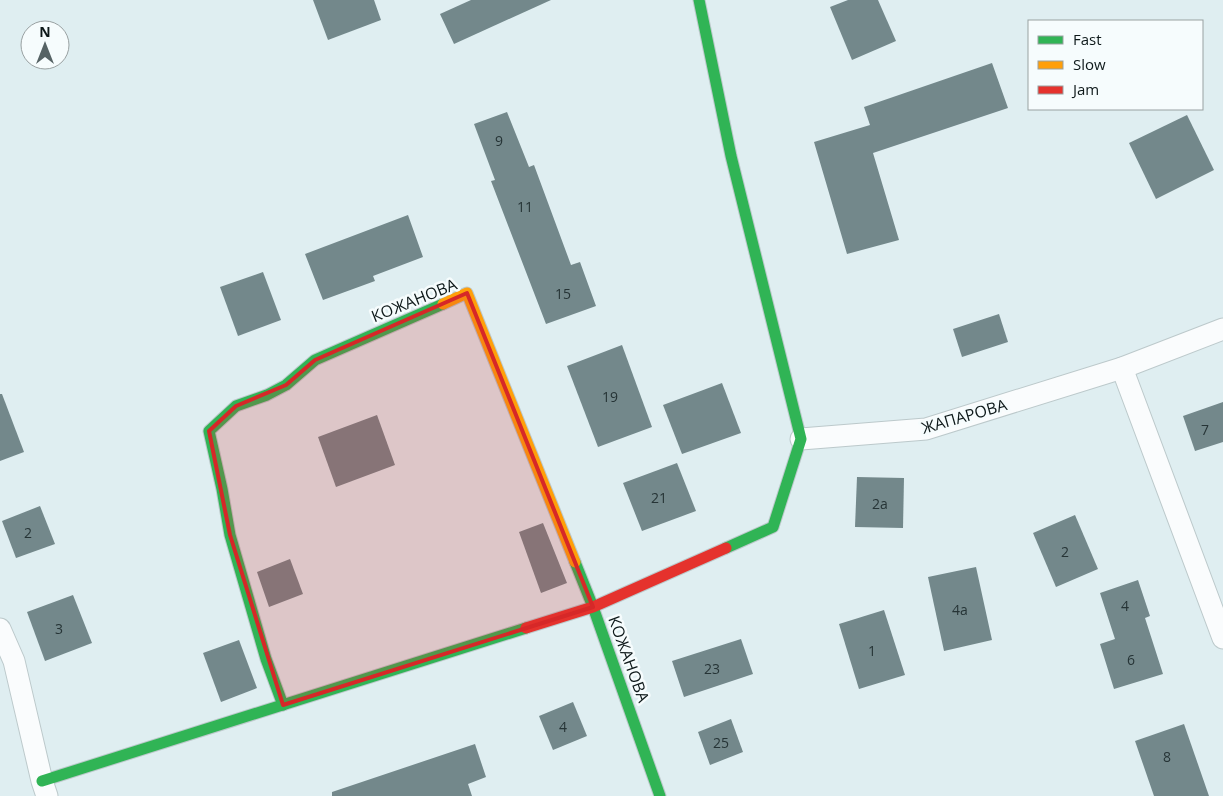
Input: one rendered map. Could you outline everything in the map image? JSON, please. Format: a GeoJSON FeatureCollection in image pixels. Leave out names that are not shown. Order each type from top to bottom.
{"type":"FeatureCollection","features":[{"type":"Feature","properties":{"kind":"street"},"geometry":{"type":"LineString","coordinates":[[0,629],[14,661],[44,789],[283,705],[593,607],[773,526],[801,439],[731,156],[699,0]]}},
{"type":"Feature","properties":{"kind":"street","name":"КОЖАНОВА"},"geometry":{"type":"LineString","coordinates":[[283,705],[266,659],[230,536],[209,431],[236,406],[267,395],[286,385],[315,360],[467,293],[593,607],[660,796]]}},
{"type":"Feature","properties":{"kind":"street","name":"ЖАПАРОВА"},"geometry":{"type":"LineString","coordinates":[[801,439],[926,429],[1122,368],[1223,330]]}},
{"type":"Feature","properties":{"kind":"street"},"geometry":{"type":"LineString","coordinates":[[1122,368],[1223,638]]}},
{"type":"Feature","properties":{"kind":"highlighted area"},"geometry":{"type":"Polygon","coordinates":[[[467,293],[593,607],[283,705],[230,535],[209,431],[236,406],[286,385],[315,360],[467,293]]]}},
{"type":"Feature","properties":{"kind":"building"},"geometry":{"type":"Polygon","coordinates":[[[313,0],[374,0],[381,20],[328,40],[313,0]]]}},
{"type":"Feature","properties":{"kind":"building"},"geometry":{"type":"Polygon","coordinates":[[[471,0],[551,0],[454,44],[440,14],[471,0]]]}},
{"type":"Feature","properties":{"kind":"building"},"geometry":{"type":"Polygon","coordinates":[[[848,0],[878,0],[896,41],[852,60],[830,7],[848,0]]]}},
{"type":"Feature","properties":{"kind":"building"},"geometry":{"type":"Polygon","coordinates":[[[992,63],[1008,108],[873,153],[899,240],[847,254],[814,142],[870,125],[864,107],[992,63]]]}},
{"type":"Feature","properties":{"kind":"building"},"geometry":{"type":"Polygon","coordinates":[[[507,112],[529,167],[534,165],[571,265],[580,262],[596,306],[546,324],[491,181],[495,180],[474,124],[507,112]]]}},
{"type":"Feature","properties":{"kind":"building"},"geometry":{"type":"Polygon","coordinates":[[[1187,115],[1214,170],[1156,199],[1129,143],[1187,115]]]}},
{"type":"Feature","properties":{"kind":"building"},"geometry":{"type":"Polygon","coordinates":[[[408,215],[423,257],[373,276],[375,281],[323,300],[305,254],[408,215]]]}},
{"type":"Feature","properties":{"kind":"building"},"geometry":{"type":"Polygon","coordinates":[[[263,272],[281,320],[238,336],[220,287],[263,272]]]}},
{"type":"Feature","properties":{"kind":"building"},"geometry":{"type":"Polygon","coordinates":[[[999,314],[1008,342],[962,357],[953,329],[999,314]]]}},
{"type":"Feature","properties":{"kind":"building"},"geometry":{"type":"Polygon","coordinates":[[[622,345],[652,427],[598,447],[567,366],[622,345]]]}},
{"type":"Feature","properties":{"kind":"building"},"geometry":{"type":"Polygon","coordinates":[[[722,383],[741,433],[682,454],[663,405],[722,383]]]}},
{"type":"Feature","properties":{"kind":"building"},"geometry":{"type":"Polygon","coordinates":[[[0,394],[2,394],[24,452],[0,461],[0,394]]]}},
{"type":"Feature","properties":{"kind":"building"},"geometry":{"type":"Polygon","coordinates":[[[1223,402],[1223,442],[1195,451],[1183,416],[1223,402]]]}},
{"type":"Feature","properties":{"kind":"building"},"geometry":{"type":"Polygon","coordinates":[[[377,415],[395,465],[336,487],[318,437],[377,415]]]}},
{"type":"Feature","properties":{"kind":"building"},"geometry":{"type":"Polygon","coordinates":[[[677,463],[696,511],[642,531],[623,483],[677,463]]]}},
{"type":"Feature","properties":{"kind":"building"},"geometry":{"type":"Polygon","coordinates":[[[857,477],[904,478],[903,528],[855,527],[857,477]]]}},
{"type":"Feature","properties":{"kind":"building"},"geometry":{"type":"Polygon","coordinates":[[[40,506],[55,544],[16,558],[2,521],[40,506]]]}},
{"type":"Feature","properties":{"kind":"building"},"geometry":{"type":"Polygon","coordinates":[[[1075,515],[1098,569],[1056,587],[1033,533],[1075,515]]]}},
{"type":"Feature","properties":{"kind":"building"},"geometry":{"type":"Polygon","coordinates":[[[543,523],[567,583],[541,593],[519,532],[543,523]]]}},
{"type":"Feature","properties":{"kind":"building"},"geometry":{"type":"Polygon","coordinates":[[[290,559],[303,594],[269,607],[257,572],[290,559]]]}},
{"type":"Feature","properties":{"kind":"building"},"geometry":{"type":"Polygon","coordinates":[[[976,567],[992,640],[944,651],[928,577],[976,567]]]}},
{"type":"Feature","properties":{"kind":"building"},"geometry":{"type":"Polygon","coordinates":[[[1138,580],[1150,616],[1145,618],[1163,674],[1114,689],[1100,644],[1115,639],[1100,593],[1138,580]]]}},
{"type":"Feature","properties":{"kind":"building"},"geometry":{"type":"Polygon","coordinates":[[[73,595],[92,643],[45,661],[27,612],[73,595]]]}},
{"type":"Feature","properties":{"kind":"building"},"geometry":{"type":"Polygon","coordinates":[[[884,610],[905,675],[859,689],[839,624],[884,610]]]}},
{"type":"Feature","properties":{"kind":"building"},"geometry":{"type":"Polygon","coordinates":[[[741,639],[753,674],[684,697],[672,661],[741,639]]]}},
{"type":"Feature","properties":{"kind":"building"},"geometry":{"type":"Polygon","coordinates":[[[239,640],[257,688],[221,702],[203,653],[239,640]]]}},
{"type":"Feature","properties":{"kind":"building"},"geometry":{"type":"Polygon","coordinates":[[[573,702],[587,736],[553,750],[539,716],[573,702]]]}},
{"type":"Feature","properties":{"kind":"building"},"geometry":{"type":"Polygon","coordinates":[[[731,719],[743,752],[710,765],[698,732],[731,719]]]}},
{"type":"Feature","properties":{"kind":"building"},"geometry":{"type":"Polygon","coordinates":[[[1184,724],[1209,796],[1154,796],[1135,741],[1184,724]]]}},
{"type":"Feature","properties":{"kind":"building"},"geometry":{"type":"Polygon","coordinates":[[[475,744],[486,777],[468,784],[472,796],[332,796],[332,792],[475,744]]]}},
{"type":"Feature","properties":{"kind":"traffic: fast"},"geometry":{"type":"LineString","coordinates":[[699,0],[731,156],[801,439],[773,527],[726,548]]}},
{"type":"Feature","properties":{"kind":"traffic: fast"},"geometry":{"type":"LineString","coordinates":[[283,705],[266,659],[230,535],[209,431],[236,406],[267,395],[286,385],[315,360],[443,304]]}},
{"type":"Feature","properties":{"kind":"traffic: fast"},"geometry":{"type":"LineString","coordinates":[[575,562],[593,607],[660,796]]}},
{"type":"Feature","properties":{"kind":"traffic: fast"},"geometry":{"type":"LineString","coordinates":[[42,781],[526,628]]}},
{"type":"Feature","properties":{"kind":"traffic: slow"},"geometry":{"type":"LineString","coordinates":[[443,304],[467,293],[575,562]]}},
{"type":"Feature","properties":{"kind":"traffic: jam"},"geometry":{"type":"LineString","coordinates":[[526,628],[593,607],[726,548]]}}]}
